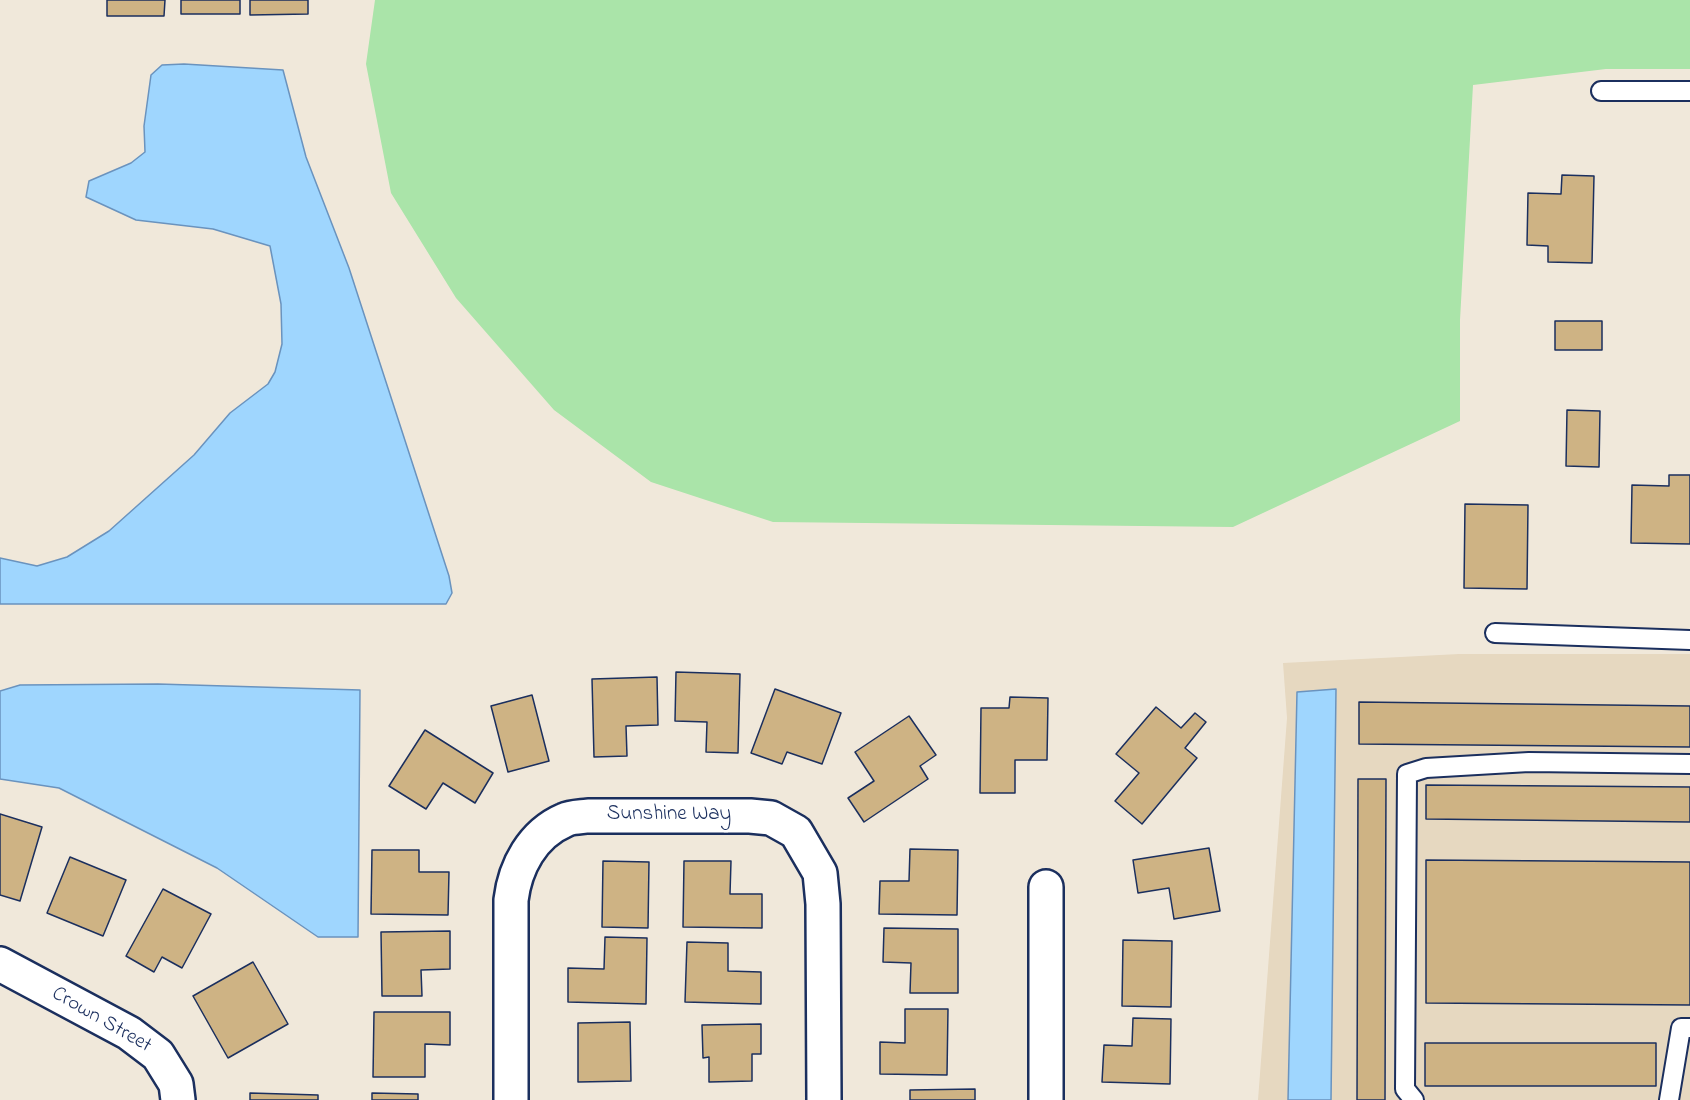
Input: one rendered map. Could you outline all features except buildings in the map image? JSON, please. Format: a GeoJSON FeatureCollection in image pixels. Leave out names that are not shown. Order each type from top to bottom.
{"type":"FeatureCollection","features":[{"type":"Feature","properties":{"kind":"street","name":"Sunshine Way"},"geometry":{"type":"LineString","coordinates":[[511,1100],[511,900],[513,880],[524,856],[543,834],[566,819],[588,816],[750,816],[771,819],[796,832],[820,873],[823,904],[824,1100]]}},
{"type":"Feature","properties":{"kind":"street"},"geometry":{"type":"LineString","coordinates":[[1046,887],[1046,1100]]}},
{"type":"Feature","properties":{"kind":"street","name":"Crown Street"},"geometry":{"type":"LineString","coordinates":[[0,964],[129,1032],[158,1055],[176,1084],[178,1100]]}},
{"type":"Feature","properties":{"kind":"lane"},"geometry":{"type":"LineString","coordinates":[[1601,91],[1690,91]]}},
{"type":"Feature","properties":{"kind":"lane"},"geometry":{"type":"LineString","coordinates":[[1495,633],[1690,640]]}},
{"type":"Feature","properties":{"kind":"lane"},"geometry":{"type":"LineString","coordinates":[[1414,1100],[1406,1089],[1407,774],[1426,768],[1529,762],[1690,764]]}},
{"type":"Feature","properties":{"kind":"lane"},"geometry":{"type":"LineString","coordinates":[[1669,1100],[1681,1028],[1690,1028]]}},
{"type":"Feature","properties":{"kind":"shaded area"},"geometry":{"type":"Polygon","coordinates":[[[1459,654],[1690,654],[1690,1100],[1331,1100],[1297,692],[1288,1100],[1258,1100],[1287,718],[1283,663],[1459,654]]]}},
{"type":"Feature","properties":{"kind":"green space"},"geometry":{"type":"Polygon","coordinates":[[[375,0],[1690,0],[1690,69],[1606,69],[1473,85],[1460,320],[1460,421],[1233,527],[773,522],[651,482],[554,410],[456,298],[391,193],[366,64],[375,0]]]}},
{"type":"Feature","properties":{"kind":"water"},"geometry":{"type":"Polygon","coordinates":[[[184,64],[283,70],[306,157],[349,268],[449,576],[452,593],[446,604],[0,604],[0,558],[37,566],[67,557],[109,531],[194,455],[230,413],[268,384],[275,372],[282,344],[281,304],[270,246],[213,229],[136,220],[86,197],[89,181],[131,163],[145,152],[144,126],[151,75],[162,65],[184,64]]]}},
{"type":"Feature","properties":{"kind":"water"},"geometry":{"type":"Polygon","coordinates":[[[158,684],[360,690],[358,937],[318,937],[217,868],[59,788],[0,779],[0,691],[20,685],[158,684]]]}},
{"type":"Feature","properties":{"kind":"water"},"geometry":{"type":"Polygon","coordinates":[[[1336,689],[1331,1100],[1288,1100],[1297,692],[1336,689]]]}}]}
